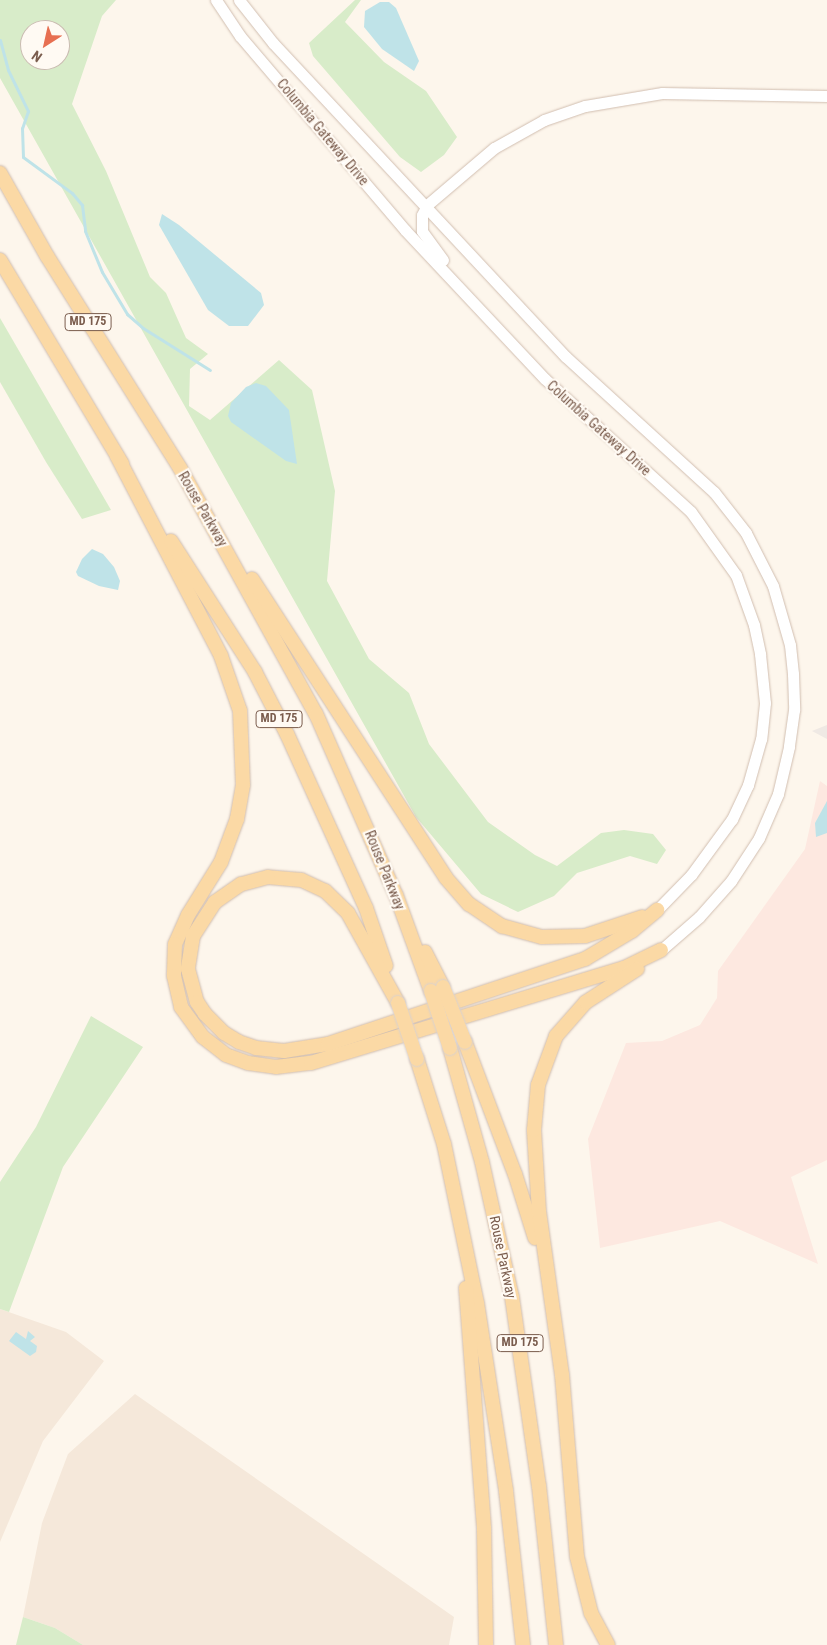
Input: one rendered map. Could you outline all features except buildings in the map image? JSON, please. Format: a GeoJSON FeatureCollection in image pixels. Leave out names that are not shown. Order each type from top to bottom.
{"type":"FeatureCollection","features":[{"type":"Feature","properties":{"kind":"main road","name":"Rouse Parkway"},"geometry":{"type":"LineString","coordinates":[[0,173],[52,264],[180,468],[316,714],[437,989],[450,1048],[482,1162],[512,1297],[539,1486],[556,1645]]}},
{"type":"Feature","properties":{"kind":"main road","name":"MD 175"},"geometry":{"type":"LineString","coordinates":[[0,260],[117,456],[255,672],[287,734],[366,908],[444,1144],[463,1232],[497,1428],[523,1645]]}},
{"type":"Feature","properties":{"kind":"main road"},"geometry":{"type":"LineString","coordinates":[[117,456],[222,656],[240,710],[243,785],[237,819],[221,862],[188,915],[175,944],[174,976],[181,1007],[203,1037],[226,1055],[248,1063],[276,1067],[311,1063],[624,968],[661,950]]}},
{"type":"Feature","properties":{"kind":"main road"},"geometry":{"type":"LineString","coordinates":[[180,468],[446,878],[469,904],[502,926],[522,934],[564,938],[604,932],[656,910]]}},
{"type":"Feature","properties":{"kind":"main road"},"geometry":{"type":"LineString","coordinates":[[398,1003],[348,912],[325,891],[301,880],[268,877],[241,884],[215,902],[193,936],[188,969],[191,985],[209,1019],[239,1042],[256,1048],[284,1051],[328,1044],[585,959],[632,931],[656,910]]}},
{"type":"Feature","properties":{"kind":"main road"},"geometry":{"type":"LineString","coordinates":[[608,1645],[591,1614],[577,1557],[562,1375],[534,1158],[535,1106],[543,1065],[556,1036],[570,1016],[586,1002],[661,950]]}},
{"type":"Feature","properties":{"kind":"main road"},"geometry":{"type":"LineString","coordinates":[[437,989],[464,1042],[518,1182],[552,1301]]}},
{"type":"Feature","properties":{"kind":"main road"},"geometry":{"type":"LineString","coordinates":[[463,1232],[484,1529],[486,1645]]}},
{"type":"Feature","properties":{"kind":"street","name":"Columbia Gateway Drive"},"geometry":{"type":"LineString","coordinates":[[216,0],[240,36],[374,194],[466,291],[545,379],[691,512],[736,575],[752,618],[765,703],[761,739],[748,785],[718,841],[691,875],[656,910]]}},
{"type":"Feature","properties":{"kind":"street","name":"Columbia Gateway Drive"},"geometry":{"type":"LineString","coordinates":[[239,0],[273,43],[427,205],[566,357],[714,492],[751,542],[782,613],[791,654],[794,710],[778,794],[759,838],[731,881],[699,917],[661,950]]}},
{"type":"Feature","properties":{"kind":"street"},"geometry":{"type":"LineString","coordinates":[[466,291],[422,231],[422,215],[427,205],[474,163],[518,132],[584,106],[662,93],[827,96]]}},
{"type":"Feature","properties":{"kind":"shaded area"},"geometry":{"type":"Polygon","coordinates":[[[827,725],[827,739],[812,731],[827,725]]]}},
{"type":"Feature","properties":{"kind":"shaded area"},"geometry":{"type":"Polygon","coordinates":[[[820,781],[827,786],[827,1160],[791,1177],[818,1264],[720,1221],[600,1248],[588,1139],[626,1043],[662,1041],[700,1025],[717,998],[718,971],[805,849],[820,781]]]}},
{"type":"Feature","properties":{"kind":"shaded area"},"geometry":{"type":"Polygon","coordinates":[[[0,1309],[66,1332],[104,1361],[43,1441],[0,1542],[0,1309]]]}},
{"type":"Feature","properties":{"kind":"shaded area"},"geometry":{"type":"Polygon","coordinates":[[[135,1394],[454,1617],[449,1645],[83,1645],[55,1628],[23,1617],[42,1523],[68,1454],[135,1394]]]}},
{"type":"Feature","properties":{"kind":"green space"},"geometry":{"type":"Polygon","coordinates":[[[0,0],[116,0],[102,16],[72,104],[106,171],[150,277],[166,293],[186,338],[208,354],[190,369],[189,406],[210,420],[279,360],[312,390],[335,491],[327,581],[369,659],[409,693],[429,744],[488,822],[535,855],[557,866],[601,833],[624,830],[653,834],[666,850],[657,864],[630,856],[577,873],[554,896],[518,912],[481,894],[416,817],[0,78],[0,0]]]}},
{"type":"Feature","properties":{"kind":"green space"},"geometry":{"type":"Polygon","coordinates":[[[355,0],[361,0],[345,22],[384,62],[426,91],[457,137],[444,155],[421,172],[400,157],[313,56],[309,43],[355,0]]]}},
{"type":"Feature","properties":{"kind":"green space"},"geometry":{"type":"Polygon","coordinates":[[[0,318],[111,510],[82,519],[46,462],[0,382],[0,318]]]}},
{"type":"Feature","properties":{"kind":"green space"},"geometry":{"type":"Polygon","coordinates":[[[91,1016],[143,1047],[63,1167],[9,1312],[0,1309],[0,1182],[36,1127],[91,1016]]]}},
{"type":"Feature","properties":{"kind":"green space"},"geometry":{"type":"Polygon","coordinates":[[[23,1617],[55,1628],[83,1645],[16,1645],[23,1617]]]}},
{"type":"Feature","properties":{"kind":"water"},"geometry":{"type":"Polygon","coordinates":[[[380,2],[389,2],[396,8],[419,61],[414,71],[382,49],[364,27],[365,11],[380,2]]]}},
{"type":"Feature","properties":{"kind":"water"},"geometry":{"type":"Polygon","coordinates":[[[162,214],[179,225],[261,293],[264,305],[248,326],[229,326],[208,310],[159,225],[162,214]]]}},
{"type":"Feature","properties":{"kind":"water"},"geometry":{"type":"Polygon","coordinates":[[[256,383],[266,386],[289,410],[297,464],[286,461],[231,422],[228,416],[231,403],[246,387],[256,383]]]}},
{"type":"Feature","properties":{"kind":"water"},"geometry":{"type":"Polygon","coordinates":[[[92,549],[103,554],[114,567],[120,581],[118,590],[99,586],[78,576],[76,572],[82,559],[92,549]]]}},
{"type":"Feature","properties":{"kind":"water"},"geometry":{"type":"Polygon","coordinates":[[[827,801],[827,833],[816,837],[815,823],[827,801]]]}},
{"type":"Feature","properties":{"kind":"water"},"geometry":{"type":"Polygon","coordinates":[[[28,1331],[35,1337],[30,1341],[37,1346],[36,1352],[30,1356],[9,1341],[16,1332],[26,1339],[28,1331]]]}},
{"type":"Feature","properties":{"kind":"waterway"},"geometry":{"type":"LineString","coordinates":[[0,40],[8,70],[28,111],[22,128],[23,157],[72,193],[82,205],[85,231],[102,272],[127,314],[143,328],[210,370]]}}]}
